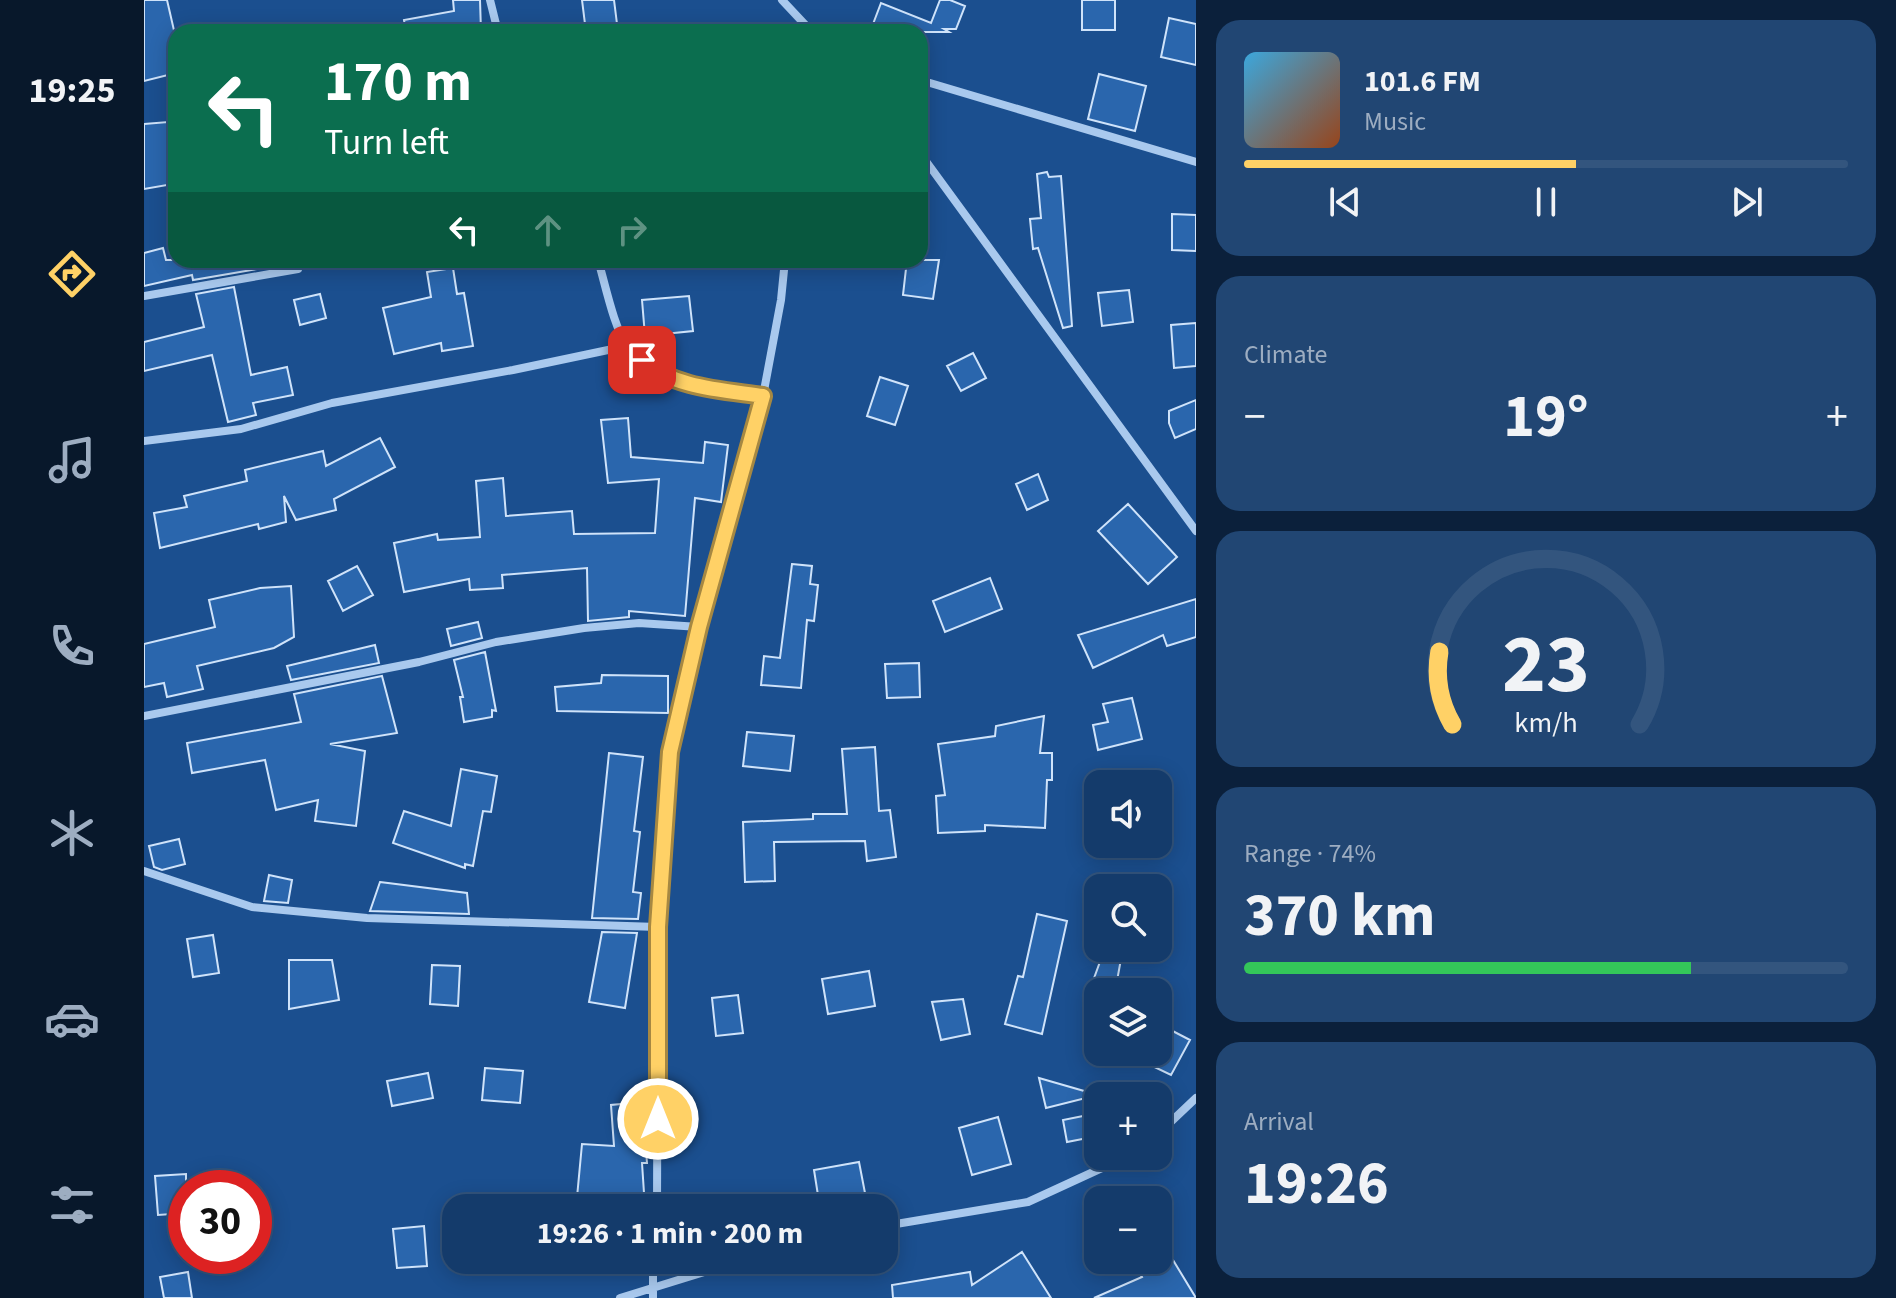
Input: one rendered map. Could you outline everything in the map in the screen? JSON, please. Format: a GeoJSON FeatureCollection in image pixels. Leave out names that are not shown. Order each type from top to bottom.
{"type":"FeatureCollection","features":[{"type":"Feature","properties":{"kind":"street"},"geometry":{"type":"LineString","coordinates":[[490,0],[496,24]]}},
{"type":"Feature","properties":{"kind":"street"},"geometry":{"type":"LineString","coordinates":[[782,0],[804,24]]}},
{"type":"Feature","properties":{"kind":"street"},"geometry":{"type":"LineString","coordinates":[[928,82],[1196,162]]}},
{"type":"Feature","properties":{"kind":"street"},"geometry":{"type":"LineString","coordinates":[[928,164],[1196,531]]}},
{"type":"Feature","properties":{"kind":"street"},"geometry":{"type":"LineString","coordinates":[[600,268],[627,346],[655,372],[704,388],[763,396]]}},
{"type":"Feature","properties":{"kind":"street"},"geometry":{"type":"LineString","coordinates":[[657,1194],[658,927],[670,752],[699,627],[763,396],[784,268]]}},
{"type":"Feature","properties":{"kind":"street"},"geometry":{"type":"LineString","coordinates":[[144,296],[298,269]]}},
{"type":"Feature","properties":{"kind":"street"},"geometry":{"type":"LineString","coordinates":[[144,441],[241,429],[332,403],[627,346]]}},
{"type":"Feature","properties":{"kind":"street"},"geometry":{"type":"LineString","coordinates":[[144,716],[419,662],[496,642],[639,623],[699,627]]}},
{"type":"Feature","properties":{"kind":"street"},"geometry":{"type":"LineString","coordinates":[[144,871],[252,907],[367,918],[658,927]]}},
{"type":"Feature","properties":{"kind":"street"},"geometry":{"type":"LineString","coordinates":[[1172,1121],[1196,1098]]}},
{"type":"Feature","properties":{"kind":"street"},"geometry":{"type":"LineString","coordinates":[[898,1224],[1028,1202],[1098,1170]]}},
{"type":"Feature","properties":{"kind":"street"},"geometry":{"type":"LineString","coordinates":[[652,1274],[653,1298]]}},
{"type":"Feature","properties":{"kind":"street"},"geometry":{"type":"LineString","coordinates":[[620,1298],[698,1274]]}},
{"type":"Feature","properties":{"kind":"building"},"geometry":{"type":"Polygon","coordinates":[[[144,0],[167,0],[173,24],[168,24],[168,75],[144,81],[144,0]]]}},
{"type":"Feature","properties":{"kind":"building"},"geometry":{"type":"Polygon","coordinates":[[[453,0],[480,0],[481,24],[405,24],[404,20],[454,11],[453,0]]]}},
{"type":"Feature","properties":{"kind":"building"},"geometry":{"type":"Polygon","coordinates":[[[582,0],[614,0],[617,24],[585,24],[582,0]]]}},
{"type":"Feature","properties":{"kind":"building"},"geometry":{"type":"Polygon","coordinates":[[[940,0],[965,6],[956,29],[944,29],[949,32],[928,32],[928,24],[873,24],[881,3],[931,23],[940,0]]]}},
{"type":"Feature","properties":{"kind":"building"},"geometry":{"type":"Polygon","coordinates":[[[1082,0],[1115,0],[1115,30],[1082,30],[1082,0]]]}},
{"type":"Feature","properties":{"kind":"building"},"geometry":{"type":"Polygon","coordinates":[[[1169,18],[1196,24],[1196,65],[1161,57],[1169,18]]]}},
{"type":"Feature","properties":{"kind":"building"},"geometry":{"type":"Polygon","coordinates":[[[1099,74],[1146,86],[1135,131],[1088,119],[1099,74]]]}},
{"type":"Feature","properties":{"kind":"building"},"geometry":{"type":"Polygon","coordinates":[[[168,122],[168,185],[144,189],[144,124],[168,122]]]}},
{"type":"Feature","properties":{"kind":"building"},"geometry":{"type":"Polygon","coordinates":[[[1047,172],[1049,177],[1061,176],[1072,326],[1063,328],[1038,248],[1033,249],[1030,219],[1041,218],[1037,174],[1047,172]]]}},
{"type":"Feature","properties":{"kind":"building"},"geometry":{"type":"Polygon","coordinates":[[[1172,214],[1196,215],[1196,251],[1172,250],[1172,214]]]}},
{"type":"Feature","properties":{"kind":"building"},"geometry":{"type":"Polygon","coordinates":[[[163,248],[168,268],[263,268],[193,280],[192,275],[144,286],[144,253],[163,248]]]}},
{"type":"Feature","properties":{"kind":"building"},"geometry":{"type":"Polygon","coordinates":[[[928,260],[939,260],[933,299],[903,295],[906,268],[928,268],[928,260]]]}},
{"type":"Feature","properties":{"kind":"building"},"geometry":{"type":"Polygon","coordinates":[[[453,268],[457,294],[464,293],[473,346],[442,351],[441,343],[394,354],[383,308],[431,297],[427,272],[453,268]]]}},
{"type":"Feature","properties":{"kind":"building"},"geometry":{"type":"Polygon","coordinates":[[[234,287],[251,375],[287,367],[293,395],[253,403],[256,415],[228,422],[212,355],[144,371],[144,342],[204,327],[196,294],[234,287]]]}},
{"type":"Feature","properties":{"kind":"building"},"geometry":{"type":"Polygon","coordinates":[[[1129,290],[1133,322],[1102,326],[1098,293],[1129,290]]]}},
{"type":"Feature","properties":{"kind":"building"},"geometry":{"type":"Polygon","coordinates":[[[320,294],[326,318],[300,325],[294,300],[320,294]]]}},
{"type":"Feature","properties":{"kind":"building"},"geometry":{"type":"Polygon","coordinates":[[[689,296],[693,331],[645,336],[642,300],[689,296]]]}},
{"type":"Feature","properties":{"kind":"building"},"geometry":{"type":"Polygon","coordinates":[[[1196,323],[1196,366],[1174,368],[1171,325],[1196,323]]]}},
{"type":"Feature","properties":{"kind":"building"},"geometry":{"type":"Polygon","coordinates":[[[973,353],[986,378],[961,391],[947,366],[973,353]]]}},
{"type":"Feature","properties":{"kind":"building"},"geometry":{"type":"Polygon","coordinates":[[[880,377],[908,386],[895,425],[867,416],[880,377]]]}},
{"type":"Feature","properties":{"kind":"building"},"geometry":{"type":"Polygon","coordinates":[[[1196,400],[1196,429],[1175,438],[1169,423],[1169,411],[1196,400]]]}},
{"type":"Feature","properties":{"kind":"building"},"geometry":{"type":"Polygon","coordinates":[[[628,418],[631,457],[703,463],[705,442],[728,445],[721,502],[695,498],[685,616],[629,611],[629,617],[588,621],[587,568],[502,575],[503,588],[470,590],[469,579],[404,592],[394,543],[437,534],[438,540],[480,537],[476,481],[503,478],[506,516],[572,511],[574,534],[655,533],[659,479],[608,483],[601,420],[628,418]]]}},
{"type":"Feature","properties":{"kind":"building"},"geometry":{"type":"Polygon","coordinates":[[[380,438],[395,467],[334,499],[336,510],[296,520],[284,496],[286,522],[259,529],[258,524],[160,548],[154,513],[187,507],[184,496],[247,481],[245,470],[323,451],[326,466],[380,438]]]}},
{"type":"Feature","properties":{"kind":"building"},"geometry":{"type":"Polygon","coordinates":[[[1038,474],[1048,500],[1027,510],[1016,484],[1038,474]]]}},
{"type":"Feature","properties":{"kind":"building"},"geometry":{"type":"Polygon","coordinates":[[[1128,504],[1177,557],[1148,584],[1098,531],[1128,504]]]}},
{"type":"Feature","properties":{"kind":"building"},"geometry":{"type":"Polygon","coordinates":[[[792,564],[812,566],[810,584],[818,585],[814,621],[807,620],[801,688],[761,685],[764,656],[780,658],[792,564]]]}},
{"type":"Feature","properties":{"kind":"building"},"geometry":{"type":"Polygon","coordinates":[[[357,566],[373,595],[343,611],[328,581],[357,566]]]}},
{"type":"Feature","properties":{"kind":"building"},"geometry":{"type":"Polygon","coordinates":[[[990,578],[1002,609],[945,632],[933,601],[990,578]]]}},
{"type":"Feature","properties":{"kind":"building"},"geometry":{"type":"Polygon","coordinates":[[[291,586],[294,637],[274,648],[197,666],[203,689],[167,697],[164,683],[144,687],[144,644],[215,627],[209,600],[260,588],[291,586]]]}},
{"type":"Feature","properties":{"kind":"building"},"geometry":{"type":"Polygon","coordinates":[[[1196,599],[1196,637],[1167,646],[1163,635],[1093,668],[1078,635],[1196,599]]]}},
{"type":"Feature","properties":{"kind":"building"},"geometry":{"type":"Polygon","coordinates":[[[478,622],[482,638],[451,646],[447,629],[478,622]]]}},
{"type":"Feature","properties":{"kind":"building"},"geometry":{"type":"Polygon","coordinates":[[[375,645],[379,663],[291,680],[287,666],[375,645]]]}},
{"type":"Feature","properties":{"kind":"building"},"geometry":{"type":"Polygon","coordinates":[[[485,652],[496,711],[492,710],[492,717],[464,722],[460,697],[463,697],[454,660],[485,652]]]}},
{"type":"Feature","properties":{"kind":"building"},"geometry":{"type":"Polygon","coordinates":[[[919,663],[920,697],[887,698],[885,664],[919,663]]]}},
{"type":"Feature","properties":{"kind":"building"},"geometry":{"type":"Polygon","coordinates":[[[602,675],[668,676],[668,713],[557,711],[555,687],[601,683],[602,675]]]}},
{"type":"Feature","properties":{"kind":"building"},"geometry":{"type":"Polygon","coordinates":[[[382,676],[397,733],[330,744],[365,751],[356,826],[315,821],[318,800],[276,810],[265,760],[192,773],[187,743],[301,722],[294,694],[382,676]]]}},
{"type":"Feature","properties":{"kind":"building"},"geometry":{"type":"Polygon","coordinates":[[[1132,698],[1142,739],[1098,750],[1093,725],[1108,722],[1103,704],[1132,698]]]}},
{"type":"Feature","properties":{"kind":"building"},"geometry":{"type":"Polygon","coordinates":[[[1044,716],[1040,753],[1052,753],[1052,780],[1047,780],[1045,828],[985,825],[985,831],[938,833],[936,796],[945,795],[938,744],[995,736],[996,726],[1044,716]]]}},
{"type":"Feature","properties":{"kind":"building"},"geometry":{"type":"Polygon","coordinates":[[[747,732],[794,736],[790,771],[743,766],[747,732]]]}},
{"type":"Feature","properties":{"kind":"building"},"geometry":{"type":"Polygon","coordinates":[[[875,747],[879,811],[890,810],[896,857],[867,861],[865,841],[774,842],[775,881],[745,882],[743,822],[813,819],[813,814],[847,814],[842,749],[875,747]]]}},
{"type":"Feature","properties":{"kind":"building"},"geometry":{"type":"Polygon","coordinates":[[[609,753],[643,757],[634,831],[640,832],[633,892],[641,893],[638,919],[592,918],[609,753]]]}},
{"type":"Feature","properties":{"kind":"building"},"geometry":{"type":"Polygon","coordinates":[[[461,769],[497,776],[491,812],[483,811],[473,866],[465,864],[465,868],[393,843],[404,811],[451,826],[461,769]]]}},
{"type":"Feature","properties":{"kind":"building"},"geometry":{"type":"Polygon","coordinates":[[[179,839],[185,864],[162,870],[154,867],[149,846],[179,839]]]}},
{"type":"Feature","properties":{"kind":"building"},"geometry":{"type":"Polygon","coordinates":[[[269,875],[292,880],[288,903],[264,901],[269,875]]]}},
{"type":"Feature","properties":{"kind":"building"},"geometry":{"type":"Polygon","coordinates":[[[380,882],[467,893],[469,914],[370,911],[380,882]]]}},
{"type":"Feature","properties":{"kind":"building"},"geometry":{"type":"Polygon","coordinates":[[[1037,914],[1067,921],[1042,1034],[1005,1024],[1018,976],[1023,977],[1037,914]]]}},
{"type":"Feature","properties":{"kind":"building"},"geometry":{"type":"Polygon","coordinates":[[[602,932],[637,933],[625,1008],[589,1002],[602,932]]]}},
{"type":"Feature","properties":{"kind":"building"},"geometry":{"type":"Polygon","coordinates":[[[213,935],[219,973],[193,977],[187,939],[213,935]]]}},
{"type":"Feature","properties":{"kind":"building"},"geometry":{"type":"Polygon","coordinates":[[[289,960],[332,960],[339,1000],[289,1009],[289,960]]]}},
{"type":"Feature","properties":{"kind":"building"},"geometry":{"type":"Polygon","coordinates":[[[1100,962],[1120,962],[1118,978],[1094,978],[1100,962]]]}},
{"type":"Feature","properties":{"kind":"building"},"geometry":{"type":"Polygon","coordinates":[[[432,965],[460,966],[458,1006],[430,1004],[432,965]]]}},
{"type":"Feature","properties":{"kind":"building"},"geometry":{"type":"Polygon","coordinates":[[[869,971],[875,1006],[828,1014],[822,979],[869,971]]]}},
{"type":"Feature","properties":{"kind":"building"},"geometry":{"type":"Polygon","coordinates":[[[738,995],[743,1033],[716,1036],[712,998],[738,995]]]}},
{"type":"Feature","properties":{"kind":"building"},"geometry":{"type":"Polygon","coordinates":[[[963,999],[970,1034],[941,1040],[932,1002],[963,999]]]}},
{"type":"Feature","properties":{"kind":"building"},"geometry":{"type":"Polygon","coordinates":[[[1172,1031],[1190,1040],[1171,1075],[1152,1066],[1172,1066],[1172,1031]]]}},
{"type":"Feature","properties":{"kind":"building"},"geometry":{"type":"Polygon","coordinates":[[[485,1068],[523,1071],[520,1103],[482,1100],[485,1068]]]}},
{"type":"Feature","properties":{"kind":"building"},"geometry":{"type":"Polygon","coordinates":[[[428,1073],[433,1098],[392,1106],[387,1081],[428,1073]]]}},
{"type":"Feature","properties":{"kind":"building"},"geometry":{"type":"Polygon","coordinates":[[[1039,1078],[1084,1091],[1084,1098],[1046,1108],[1039,1078]]]}},
{"type":"Feature","properties":{"kind":"building"},"geometry":{"type":"Polygon","coordinates":[[[642,1102],[647,1163],[642,1163],[644,1194],[577,1194],[582,1144],[614,1146],[611,1105],[642,1102]]]}},
{"type":"Feature","properties":{"kind":"building"},"geometry":{"type":"Polygon","coordinates":[[[1084,1116],[1084,1139],[1067,1142],[1063,1120],[1084,1116]]]}},
{"type":"Feature","properties":{"kind":"building"},"geometry":{"type":"Polygon","coordinates":[[[998,1117],[1011,1164],[972,1175],[959,1128],[998,1117]]]}},
{"type":"Feature","properties":{"kind":"building"},"geometry":{"type":"Polygon","coordinates":[[[859,1162],[865,1193],[818,1194],[814,1170],[859,1162]]]}},
{"type":"Feature","properties":{"kind":"building"},"geometry":{"type":"Polygon","coordinates":[[[168,1175],[168,1214],[158,1215],[155,1176],[168,1175]]]}},
{"type":"Feature","properties":{"kind":"building"},"geometry":{"type":"Polygon","coordinates":[[[424,1226],[427,1266],[397,1268],[393,1229],[424,1226]]]}},
{"type":"Feature","properties":{"kind":"building"},"geometry":{"type":"Polygon","coordinates":[[[1022,1252],[1051,1298],[893,1298],[892,1285],[970,1272],[972,1285],[1022,1252]]]}},
{"type":"Feature","properties":{"kind":"building"},"geometry":{"type":"Polygon","coordinates":[[[1173,1260],[1196,1298],[1094,1298],[1142,1277],[1140,1274],[1172,1274],[1173,1260]]]}},
{"type":"Feature","properties":{"kind":"building"},"geometry":{"type":"Polygon","coordinates":[[[188,1274],[192,1298],[164,1298],[160,1277],[188,1274]]]}},
{"type":"Feature","properties":{"kind":"route"},"geometry":{"type":"LineString","coordinates":[[642,360],[655,372],[704,388],[763,396],[699,627],[670,752],[658,927],[658,1119]]}}]}
